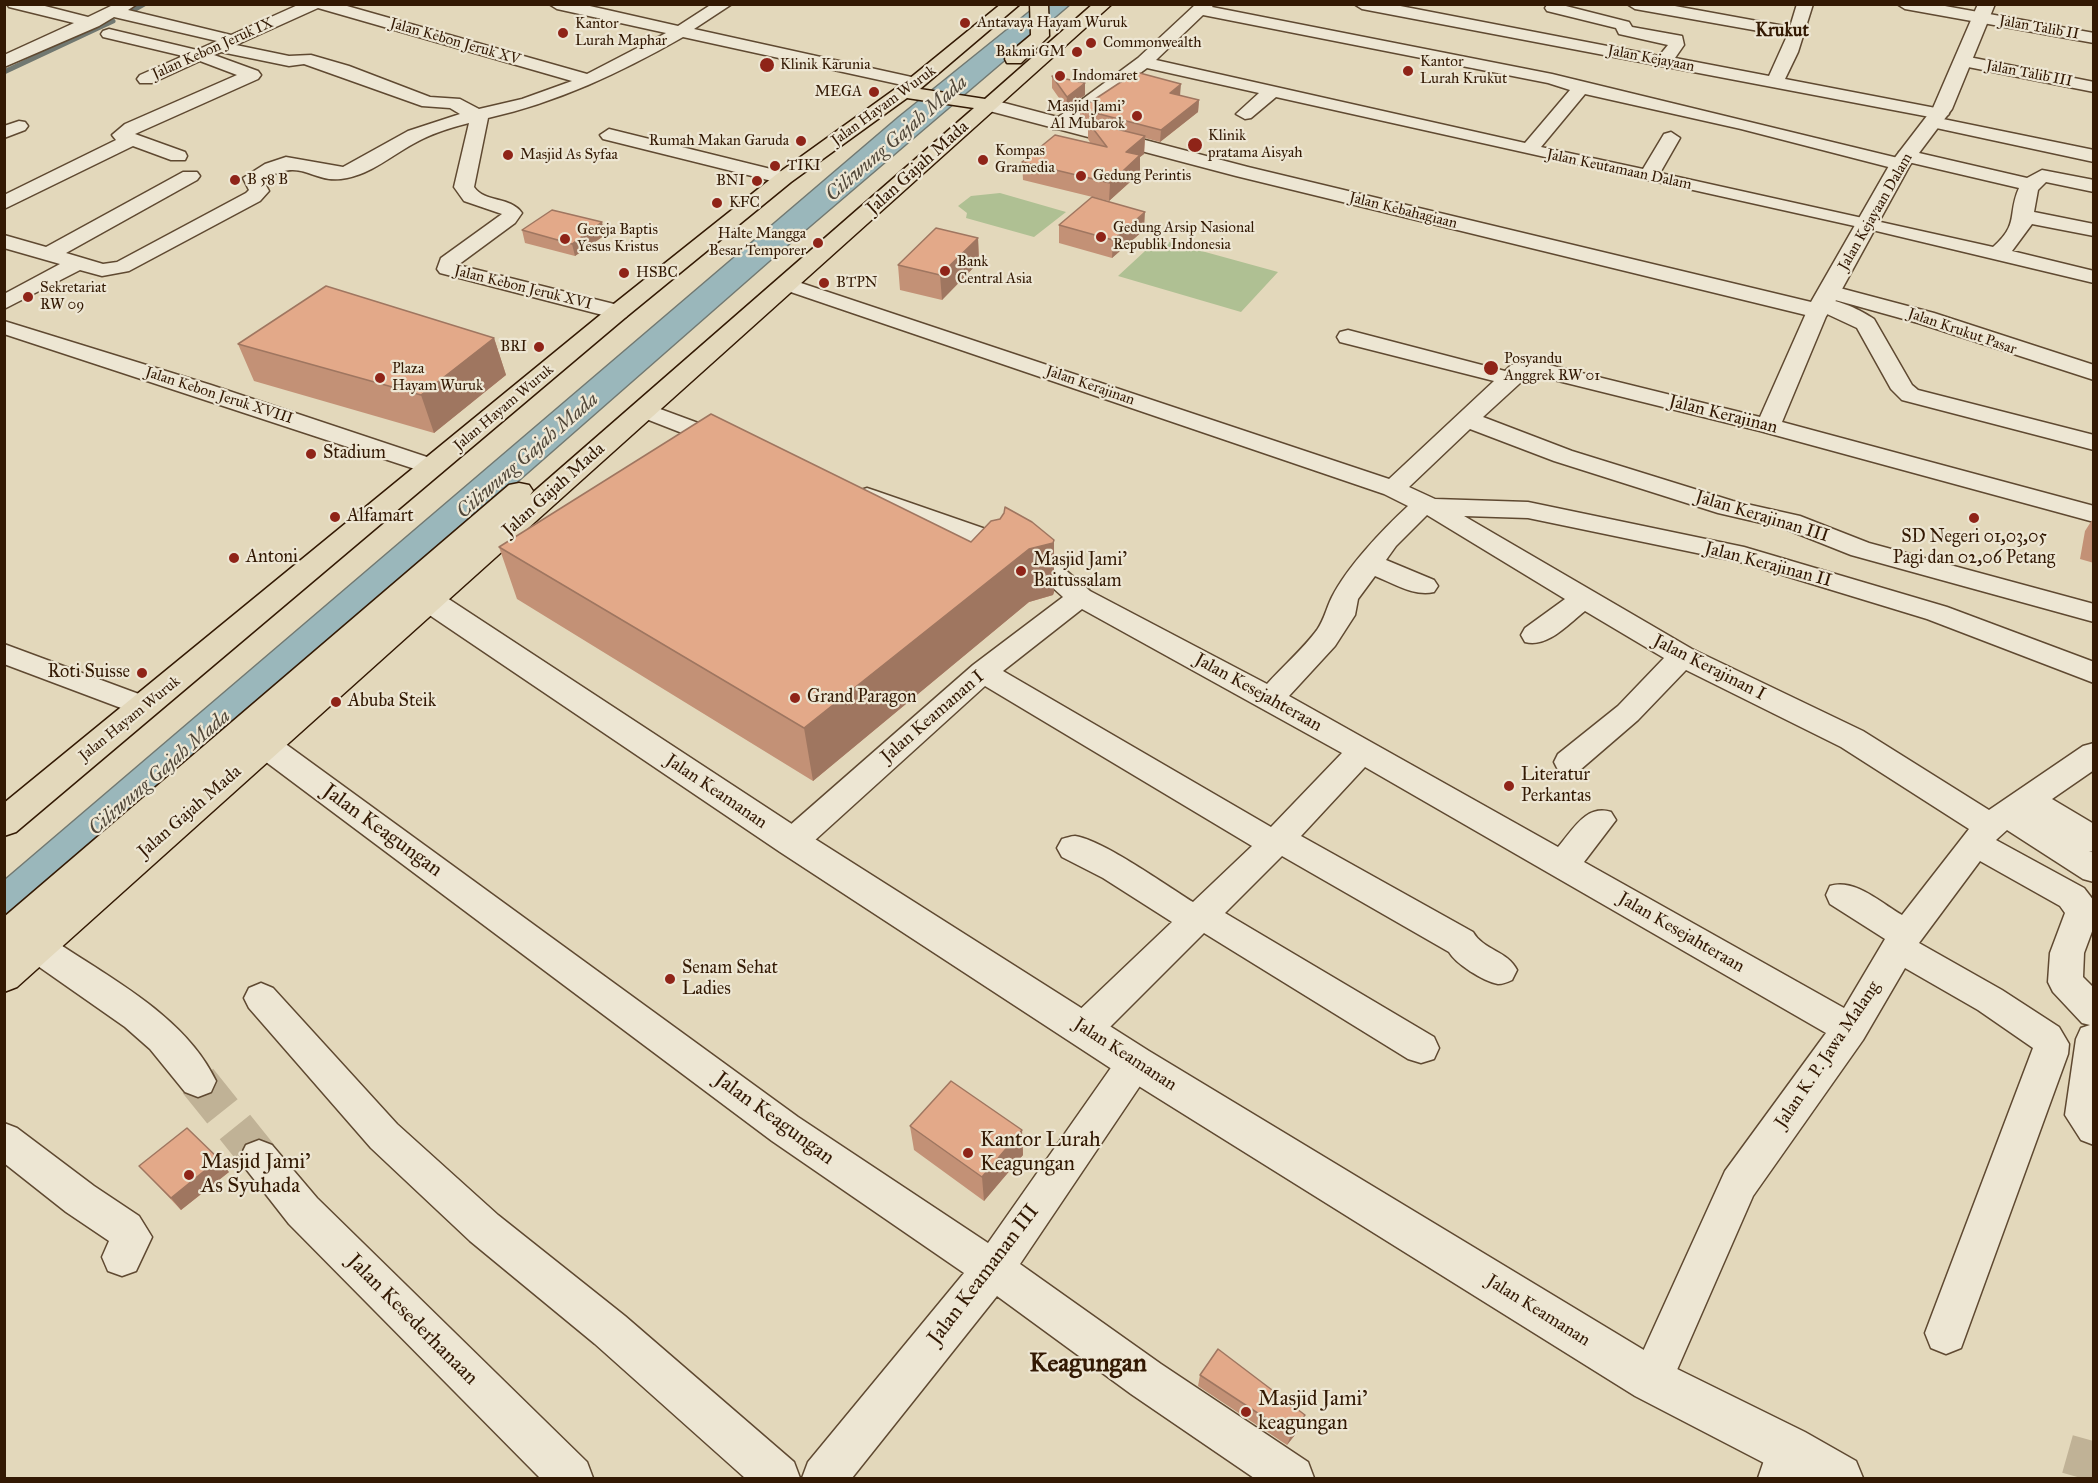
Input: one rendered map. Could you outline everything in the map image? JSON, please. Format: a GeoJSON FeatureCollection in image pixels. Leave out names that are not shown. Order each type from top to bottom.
{"type":"FeatureCollection","features":[{"type":"Feature","properties":{"kind":"main road","name":"Jalan Hayam Wuruk"},"geometry":{"type":"LineString","coordinates":[[4,823],[618,312],[784,178],[914,90],[1012,4]]}},
{"type":"Feature","properties":{"kind":"main road"},"geometry":{"type":"LineString","coordinates":[[1039,4],[1045,37],[1058,36],[1058,20]]}},
{"type":"Feature","properties":{"kind":"main road","name":"Jalan Gajah Mada"},"geometry":{"type":"LineString","coordinates":[[4,976],[21,943],[706,342],[961,102],[1045,37],[1104,4]]}},
{"type":"Feature","properties":{"kind":"main road"},"geometry":{"type":"LineString","coordinates":[[914,90],[961,102],[993,102],[1024,86],[1118,4]]}},
{"type":"Feature","properties":{"kind":"main road","name":"Jalan Gajah Mada"},"geometry":{"type":"LineString","coordinates":[[21,943],[265,745],[430,601],[644,410],[706,342],[786,284],[993,102],[1045,37]]}},
{"type":"Feature","properties":{"kind":"street","name":"Jalan Kebon Jeruk IX"},"geometry":{"type":"LineString","coordinates":[[147,71],[169,68],[314,4]]}},
{"type":"Feature","properties":{"kind":"street","name":"Jalan Kebon Jeruk XV"},"geometry":{"type":"LineString","coordinates":[[321,4],[589,81]]}},
{"type":"Feature","properties":{"kind":"street"},"geometry":{"type":"LineString","coordinates":[[557,4],[682,31],[914,90]]}},
{"type":"Feature","properties":{"kind":"street"},"geometry":{"type":"LineString","coordinates":[[4,241],[102,270],[112,270],[253,197],[260,191],[253,178],[263,172],[291,163],[332,173],[345,173],[359,168],[390,148],[427,129],[479,117],[589,81],[682,31],[724,4]]}},
{"type":"Feature","properties":{"kind":"street","name":"Jalan Kejayaan"},"geometry":{"type":"LineString","coordinates":[[1362,4],[1939,115]]}},
{"type":"Feature","properties":{"kind":"street"},"geometry":{"type":"LineString","coordinates":[[1635,4],[1795,33]]}},
{"type":"Feature","properties":{"kind":"street"},"geometry":{"type":"LineString","coordinates":[[1775,82],[1791,52],[1805,4]]}},
{"type":"Feature","properties":{"kind":"street","name":"Jalan Talib II"},"geometry":{"type":"LineString","coordinates":[[1905,4],[1986,11],[2094,38]]}},
{"type":"Feature","properties":{"kind":"street"},"geometry":{"type":"LineString","coordinates":[[4,10],[16,5],[93,23]]}},
{"type":"Feature","properties":{"kind":"street"},"geometry":{"type":"LineString","coordinates":[[1059,125],[1144,62],[1203,7],[1405,52],[1552,79],[1581,88],[1903,160],[2031,185]]}},
{"type":"Feature","properties":{"kind":"street"},"geometry":{"type":"LineString","coordinates":[[1552,8],[1623,25],[1625,30],[1676,40],[1676,45],[1664,61]]}},
{"type":"Feature","properties":{"kind":"street"},"geometry":{"type":"LineString","coordinates":[[4,62],[124,11],[289,61],[305,59],[343,70],[428,102],[454,103],[479,117]]}},
{"type":"Feature","properties":{"kind":"street","name":"Jalan Kejayaan Dalam"},"geometry":{"type":"LineString","coordinates":[[1768,426],[1824,302],[1903,160],[1939,115],[1986,11]]}},
{"type":"Feature","properties":{"kind":"street"},"geometry":{"type":"LineString","coordinates":[[109,34],[198,55],[252,75],[123,132],[122,136],[130,140],[178,156]]}},
{"type":"Feature","properties":{"kind":"street","name":"Jalan Talib III"},"geometry":{"type":"LineString","coordinates":[[1964,61],[2094,87]]}},
{"type":"Feature","properties":{"kind":"street","name":"Jalan Keutamaan Dalam"},"geometry":{"type":"LineString","coordinates":[[1144,62],[1529,150],[1868,223],[2094,277]]}},
{"type":"Feature","properties":{"kind":"street"},"geometry":{"type":"LineString","coordinates":[[1529,150],[1581,88]]}},
{"type":"Feature","properties":{"kind":"street"},"geometry":{"type":"LineString","coordinates":[[1245,114],[1272,92]]}},
{"type":"Feature","properties":{"kind":"street","name":"Jalan Kebahagiaan"},"geometry":{"type":"LineString","coordinates":[[993,102],[1059,125],[1824,302]]}},
{"type":"Feature","properties":{"kind":"street"},"geometry":{"type":"LineString","coordinates":[[1939,115],[2094,140]]}},
{"type":"Feature","properties":{"kind":"street"},"geometry":{"type":"LineString","coordinates":[[1939,115],[2094,156]]}},
{"type":"Feature","properties":{"kind":"street","name":"Jalan Kebon Jeruk XVI"},"geometry":{"type":"LineString","coordinates":[[479,117],[464,187],[471,197],[506,207],[512,213],[508,219],[448,262],[447,269],[618,312]]}},
{"type":"Feature","properties":{"kind":"street"},"geometry":{"type":"LineString","coordinates":[[609,135],[784,178]]}},
{"type":"Feature","properties":{"kind":"street"},"geometry":{"type":"LineString","coordinates":[[1649,176],[1671,138]]}},
{"type":"Feature","properties":{"kind":"street"},"geometry":{"type":"LineString","coordinates":[[4,202],[130,140]]}},
{"type":"Feature","properties":{"kind":"street"},"geometry":{"type":"LineString","coordinates":[[48,254],[190,176]]}},
{"type":"Feature","properties":{"kind":"street"},"geometry":{"type":"LineString","coordinates":[[1996,254],[2014,238],[2022,225],[2028,190],[2042,176],[2094,186]]}},
{"type":"Feature","properties":{"kind":"street"},"geometry":{"type":"LineString","coordinates":[[2022,216],[2094,230]]}},
{"type":"Feature","properties":{"kind":"street"},"geometry":{"type":"LineString","coordinates":[[4,303],[78,263]]}},
{"type":"Feature","properties":{"kind":"street","name":"Jalan Kerajinan"},"geometry":{"type":"LineString","coordinates":[[786,284],[1393,489],[1428,506]]}},
{"type":"Feature","properties":{"kind":"street"},"geometry":{"type":"LineString","coordinates":[[1824,302],[1862,321],[1903,389],[1910,395],[2094,443]]}},
{"type":"Feature","properties":{"kind":"street","name":"Jalan Krukut Pasar"},"geometry":{"type":"LineString","coordinates":[[1824,302],[1926,318],[2021,352],[2094,373]]}},
{"type":"Feature","properties":{"kind":"street","name":"Jalan Kebon Jeruk XVIII"},"geometry":{"type":"LineString","coordinates":[[4,327],[203,390],[433,467]]}},
{"type":"Feature","properties":{"kind":"street"},"geometry":{"type":"LineString","coordinates":[[1348,337],[1496,374]]}},
{"type":"Feature","properties":{"kind":"street","name":"Jalan Kerajinan"},"geometry":{"type":"LineString","coordinates":[[1393,489],[1469,420],[1519,370],[1518,359],[2094,514]]}},
{"type":"Feature","properties":{"kind":"street"},"geometry":{"type":"LineString","coordinates":[[644,410],[746,449]]}},
{"type":"Feature","properties":{"kind":"street","name":"Jalan Kerajinan III"},"geometry":{"type":"LineString","coordinates":[[1469,420],[1607,470],[1727,507],[1791,522],[1860,549],[2094,613]]}},
{"type":"Feature","properties":{"kind":"street","name":"Jalan Kesejahteraan"},"geometry":{"type":"LineString","coordinates":[[846,488],[1017,549],[1041,561],[1080,597],[1270,699],[1850,1029]]}},
{"type":"Feature","properties":{"kind":"street"},"geometry":{"type":"LineString","coordinates":[[1270,699],[1325,639],[1341,615],[1345,598],[1387,540],[1428,506]]}},
{"type":"Feature","properties":{"kind":"street","name":"Jalan Kerajinan I"},"geometry":{"type":"LineString","coordinates":[[1428,506],[1682,656],[1852,739],[1999,821]]}},
{"type":"Feature","properties":{"kind":"street","name":"Jalan Kerajinan II"},"geometry":{"type":"LineString","coordinates":[[1428,506],[1528,510],[1744,555],[1937,613],[2094,673]]}},
{"type":"Feature","properties":{"kind":"street"},"geometry":{"type":"LineString","coordinates":[[936,520],[941,533],[991,564]]}},
{"type":"Feature","properties":{"kind":"street"},"geometry":{"type":"LineString","coordinates":[[1369,563],[1425,586]]}},
{"type":"Feature","properties":{"kind":"street","name":"Jalan Keamanan I"},"geometry":{"type":"LineString","coordinates":[[792,842],[983,672],[1080,597]]}},
{"type":"Feature","properties":{"kind":"street"},"geometry":{"type":"LineString","coordinates":[[1535,635],[1584,598]]}},
{"type":"Feature","properties":{"kind":"street","name":"Jalan Keamanan"},"geometry":{"type":"LineString","coordinates":[[430,601],[792,842],[1135,1063],[1784,1464],[1839,1479]]}},
{"type":"Feature","properties":{"kind":"street"},"geometry":{"type":"LineString","coordinates":[[4,653],[145,707]]}},
{"type":"Feature","properties":{"kind":"street"},"geometry":{"type":"LineString","coordinates":[[1569,762],[1628,713],[1682,656]]}},
{"type":"Feature","properties":{"kind":"street"},"geometry":{"type":"LineString","coordinates":[[983,672],[1277,842],[1432,925],[1500,970]]}},
{"type":"Feature","properties":{"kind":"street","name":"Jalan Keagungan"},"geometry":{"type":"LineString","coordinates":[[265,745],[785,1129],[993,1269],[1146,1379],[1292,1479]]}},
{"type":"Feature","properties":{"kind":"street"},"geometry":{"type":"LineString","coordinates":[[1084,1029],[1277,842],[1362,751]]}},
{"type":"Feature","properties":{"kind":"street","name":"Jalan K. P. Jawa Malang"},"geometry":{"type":"LineString","coordinates":[[1651,1380],[1739,1184],[1850,1029],[1902,941],[1999,821],[2094,754]]}},
{"type":"Feature","properties":{"kind":"street"},"geometry":{"type":"LineString","coordinates":[[1562,865],[1600,820]]}},
{"type":"Feature","properties":{"kind":"street"},"geometry":{"type":"LineString","coordinates":[[1999,821],[2094,840]]}},
{"type":"Feature","properties":{"kind":"street"},"geometry":{"type":"LineString","coordinates":[[1999,821],[2094,870]]}},
{"type":"Feature","properties":{"kind":"street"},"geometry":{"type":"LineString","coordinates":[[1999,821],[2072,897],[2082,911],[2067,953],[2066,982],[2094,1012]]}},
{"type":"Feature","properties":{"kind":"street"},"geometry":{"type":"LineString","coordinates":[[1073,848],[1198,917],[1421,1047]]}},
{"type":"Feature","properties":{"kind":"street"},"geometry":{"type":"LineString","coordinates":[[1842,896],[1902,941],[2046,1038],[2050,1044],[2050,1054],[2031,1099],[1946,1333]]}},
{"type":"Feature","properties":{"kind":"street"},"geometry":{"type":"LineString","coordinates":[[21,943],[137,1016],[162,1038],[198,1081]]}},
{"type":"Feature","properties":{"kind":"street"},"geometry":{"type":"LineString","coordinates":[[261,998],[384,1136],[484,1228],[610,1330],[778,1479]]}},
{"type":"Feature","properties":{"kind":"street"},"geometry":{"type":"LineString","coordinates":[[2094,1039],[2084,1115],[2094,1128]]}},
{"type":"Feature","properties":{"kind":"street","name":"Jalan Keamanan III"},"geometry":{"type":"LineString","coordinates":[[824,1479],[993,1269],[1135,1063]]}},
{"type":"Feature","properties":{"kind":"street"},"geometry":{"type":"LineString","coordinates":[[4,1140],[80,1198],[125,1228],[132,1237],[122,1257]]}},
{"type":"Feature","properties":{"kind":"street","name":"Jalan Kesederhanaan"},"geometry":{"type":"LineString","coordinates":[[259,1157],[303,1211],[571,1479]]}},
{"type":"Feature","properties":{"kind":"green space"},"geometry":{"type":"Polygon","coordinates":[[[1000,193],[1066,212],[1034,237],[966,218],[967,213],[958,206],[971,196],[1000,193]]]}},
{"type":"Feature","properties":{"kind":"green space"},"geometry":{"type":"Polygon","coordinates":[[[1158,239],[1278,272],[1241,312],[1118,276],[1158,239]]]}},
{"type":"Feature","properties":{"kind":"water","name":"Ciliwung Gajah Mada"},"geometry":{"type":"Polygon","coordinates":[[[1037,5],[1070,5],[777,255],[5,931],[5,879],[898,117],[1037,5]]]}},
{"type":"Feature","properties":{"kind":"building"},"geometry":{"type":"Polygon","coordinates":[[[1136,72],[1181,84],[1170,93],[1199,100],[1161,130],[1080,109],[1136,72]]]}},
{"type":"Feature","properties":{"kind":"building"},"geometry":{"type":"Polygon","coordinates":[[[1052,76],[1085,83],[1067,97],[1052,76]]]}},
{"type":"Feature","properties":{"kind":"building"},"geometry":{"type":"Polygon","coordinates":[[[1088,122],[1145,136],[1126,152],[1140,155],[1110,183],[1022,162],[1055,135],[1107,147],[1088,122]]]}},
{"type":"Feature","properties":{"kind":"building"},"geometry":{"type":"Polygon","coordinates":[[[1092,197],[1145,212],[1113,240],[1059,225],[1092,197]]]}},
{"type":"Feature","properties":{"kind":"building"},"geometry":{"type":"Polygon","coordinates":[[[552,210],[602,222],[572,244],[522,230],[552,210]]]}},
{"type":"Feature","properties":{"kind":"building"},"geometry":{"type":"Polygon","coordinates":[[[936,228],[978,238],[940,275],[898,265],[936,228]]]}},
{"type":"Feature","properties":{"kind":"building"},"geometry":{"type":"Polygon","coordinates":[[[326,286],[494,338],[421,395],[238,344],[326,286]]]}},
{"type":"Feature","properties":{"kind":"building","name":"Grand Paragon"},"geometry":{"type":"Polygon","coordinates":[[[711,414],[971,542],[991,521],[1000,519],[1005,507],[1032,522],[1054,540],[1053,543],[1029,549],[804,728],[499,547],[711,414]]]}},
{"type":"Feature","properties":{"kind":"building"},"geometry":{"type":"Polygon","coordinates":[[[951,1081],[1022,1130],[982,1177],[910,1126],[951,1081]]]}},
{"type":"Feature","properties":{"kind":"building","name":"Masjid Jami' As Syuhada"},"geometry":{"type":"Polygon","coordinates":[[[187,1128],[219,1159],[171,1198],[139,1166],[187,1128]]]}},
{"type":"Feature","properties":{"kind":"building"},"geometry":{"type":"Polygon","coordinates":[[[1218,1349],[1305,1415],[1291,1435],[1200,1375],[1218,1349]]]}},
{"type":"Feature","properties":{"kind":"waterway"},"geometry":{"type":"LineString","coordinates":[[123,16],[144,4]]}},
{"type":"Feature","properties":{"kind":"waterway"},"geometry":{"type":"LineString","coordinates":[[4,72],[113,21]]}},
{"type":"Feature","properties":{"kind":"tunnel"},"geometry":{"type":"LineString","coordinates":[[198,1081],[259,1157]]}},
{"type":"Feature","properties":{"kind":"tunnel"},"geometry":{"type":"LineString","coordinates":[[2081,1478],[2094,1432]]}},
{"type":"Feature","properties":{"kind":"place","name":"Antavaya Hayam Wuruk"},"geometry":{"type":"Point","coordinates":[965,23]}},
{"type":"Feature","properties":{"kind":"place","name":"Kantor Lurah Maphar"},"geometry":{"type":"Point","coordinates":[563,33]}},
{"type":"Feature","properties":{"kind":"place","name":"Commonwealth"},"geometry":{"type":"Point","coordinates":[1091,43]}},
{"type":"Feature","properties":{"kind":"place","name":"Bakmi GM"},"geometry":{"type":"Point","coordinates":[1077,52]}},
{"type":"Feature","properties":{"kind":"place","name":"Klinik Karunia"},"geometry":{"type":"Point","coordinates":[767,65]}},
{"type":"Feature","properties":{"kind":"place","name":"Kantor Lurah Krukut"},"geometry":{"type":"Point","coordinates":[1408,71]}},
{"type":"Feature","properties":{"kind":"place","name":"Indomaret"},"geometry":{"type":"Point","coordinates":[1060,76]}},
{"type":"Feature","properties":{"kind":"place","name":"MEGA"},"geometry":{"type":"Point","coordinates":[874,92]}},
{"type":"Feature","properties":{"kind":"place","name":"Masjid Jami' Al Mubarok"},"geometry":{"type":"Point","coordinates":[1137,116]}},
{"type":"Feature","properties":{"kind":"place","name":"Rumah Makan Garuda"},"geometry":{"type":"Point","coordinates":[801,141]}},
{"type":"Feature","properties":{"kind":"place","name":"Klinik pratama Aisyah"},"geometry":{"type":"Point","coordinates":[1195,145]}},
{"type":"Feature","properties":{"kind":"place","name":"Masjid As Syfaa"},"geometry":{"type":"Point","coordinates":[508,155]}},
{"type":"Feature","properties":{"kind":"place","name":"Kompas Gramedia"},"geometry":{"type":"Point","coordinates":[983,160]}},
{"type":"Feature","properties":{"kind":"place","name":"TIKI"},"geometry":{"type":"Point","coordinates":[775,166]}},
{"type":"Feature","properties":{"kind":"place","name":"Gedung Perintis"},"geometry":{"type":"Point","coordinates":[1081,176]}},
{"type":"Feature","properties":{"kind":"place","name":"B 58 B"},"geometry":{"type":"Point","coordinates":[235,180]}},
{"type":"Feature","properties":{"kind":"place","name":"BNI"},"geometry":{"type":"Point","coordinates":[757,181]}},
{"type":"Feature","properties":{"kind":"place","name":"KFC"},"geometry":{"type":"Point","coordinates":[717,203]}},
{"type":"Feature","properties":{"kind":"place","name":"Gedung Arsip Nasional Republik Indonesia"},"geometry":{"type":"Point","coordinates":[1101,237]}},
{"type":"Feature","properties":{"kind":"place","name":"Gereja Baptis Yesus Kristus"},"geometry":{"type":"Point","coordinates":[565,239]}},
{"type":"Feature","properties":{"kind":"place","name":"Halte Mangga Besar Temporer"},"geometry":{"type":"Point","coordinates":[818,243]}},
{"type":"Feature","properties":{"kind":"place","name":"Bank Central Asia"},"geometry":{"type":"Point","coordinates":[945,271]}},
{"type":"Feature","properties":{"kind":"place","name":"HSBC"},"geometry":{"type":"Point","coordinates":[624,273]}},
{"type":"Feature","properties":{"kind":"place","name":"BTPN"},"geometry":{"type":"Point","coordinates":[824,283]}},
{"type":"Feature","properties":{"kind":"place","name":"Sekretariat RW 09"},"geometry":{"type":"Point","coordinates":[28,297]}},
{"type":"Feature","properties":{"kind":"place","name":"BRI"},"geometry":{"type":"Point","coordinates":[539,347]}},
{"type":"Feature","properties":{"kind":"place","name":"Posyandu Anggrek RW 01"},"geometry":{"type":"Point","coordinates":[1491,368]}},
{"type":"Feature","properties":{"kind":"place","name":"Plaza Hayam Wuruk"},"geometry":{"type":"Point","coordinates":[380,378]}},
{"type":"Feature","properties":{"kind":"place","name":"Stadium"},"geometry":{"type":"Point","coordinates":[311,454]}},
{"type":"Feature","properties":{"kind":"place","name":"Alfamart"},"geometry":{"type":"Point","coordinates":[335,517]}},
{"type":"Feature","properties":{"kind":"place","name":"SD Negeri 01,03,05 Pagi dan 02,06 Petang"},"geometry":{"type":"Point","coordinates":[1974,518]}},
{"type":"Feature","properties":{"kind":"place","name":"Antoni"},"geometry":{"type":"Point","coordinates":[234,558]}},
{"type":"Feature","properties":{"kind":"place","name":"Masjid Jami' Baitussalam"},"geometry":{"type":"Point","coordinates":[1021,571]}},
{"type":"Feature","properties":{"kind":"place","name":"Roti Suisse"},"geometry":{"type":"Point","coordinates":[142,673]}},
{"type":"Feature","properties":{"kind":"place","name":"Grand Paragon"},"geometry":{"type":"Point","coordinates":[795,698]}},
{"type":"Feature","properties":{"kind":"place","name":"Abuba Steik"},"geometry":{"type":"Point","coordinates":[336,702]}},
{"type":"Feature","properties":{"kind":"place","name":"Literatur Perkantas"},"geometry":{"type":"Point","coordinates":[1509,786]}},
{"type":"Feature","properties":{"kind":"place","name":"Senam Sehat Ladies"},"geometry":{"type":"Point","coordinates":[670,979]}},
{"type":"Feature","properties":{"kind":"place","name":"Kantor Lurah Keagungan"},"geometry":{"type":"Point","coordinates":[968,1153]}},
{"type":"Feature","properties":{"kind":"place","name":"Masjid Jami' As Syuhada"},"geometry":{"type":"Point","coordinates":[189,1175]}},
{"type":"Feature","properties":{"kind":"place","name":"Masjid Jami' keagungan"},"geometry":{"type":"Point","coordinates":[1246,1412]}},
{"type":"Feature","properties":{"kind":"district","name":"Krukut"},"geometry":{"type":"Point","coordinates":[1782,32]}},
{"type":"Feature","properties":{"kind":"district","name":"Keagungan"},"geometry":{"type":"Point","coordinates":[1088,1365]}}]}
